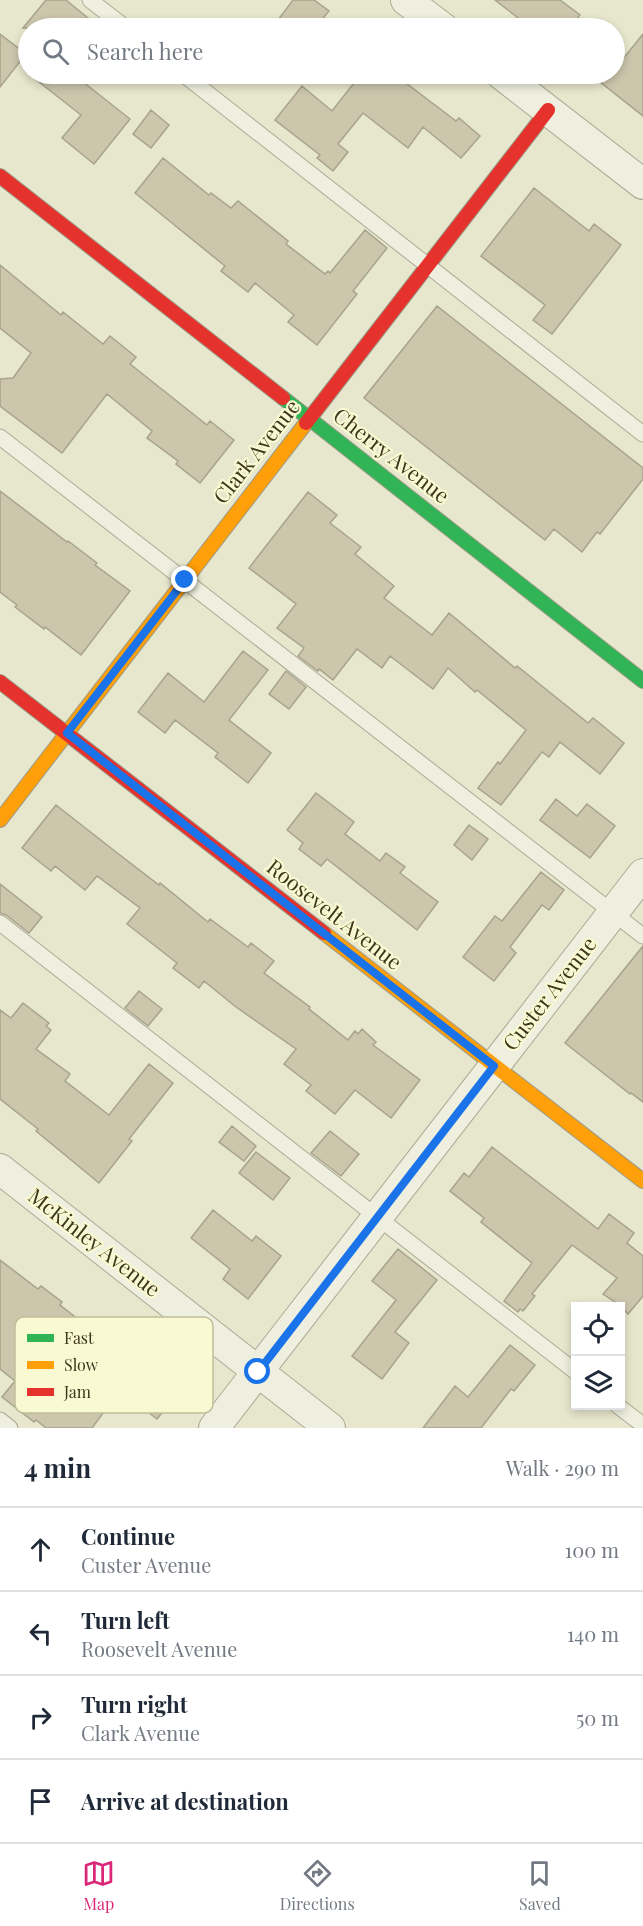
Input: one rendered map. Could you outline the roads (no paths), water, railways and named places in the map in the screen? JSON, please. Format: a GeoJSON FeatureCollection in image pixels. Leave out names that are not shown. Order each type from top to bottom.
{"type":"FeatureCollection","features":[{"type":"Feature","properties":{"kind":"street"},"geometry":{"type":"LineString","coordinates":[[406,0],[430,18]]}},
{"type":"Feature","properties":{"kind":"street"},"geometry":{"type":"LineString","coordinates":[[514,84],[643,184]]}},
{"type":"Feature","properties":{"kind":"street","name":"Clark Avenue"},"geometry":{"type":"LineString","coordinates":[[0,820],[548,110]]}},
{"type":"Feature","properties":{"kind":"street","name":"Cherry Avenue"},"geometry":{"type":"LineString","coordinates":[[0,176],[643,681]]}},
{"type":"Feature","properties":{"kind":"street","name":"Roosevelt Avenue"},"geometry":{"type":"LineString","coordinates":[[0,681],[643,1181]]}},
{"type":"Feature","properties":{"kind":"street","name":"Custer Avenue"},"geometry":{"type":"LineString","coordinates":[[214,1428],[643,874]]}},
{"type":"Feature","properties":{"kind":"street","name":"McKinley Avenue"},"geometry":{"type":"LineString","coordinates":[[0,1169],[188,1317]]}},
{"type":"Feature","properties":{"kind":"street","name":"McKinley Avenue"},"geometry":{"type":"LineString","coordinates":[[213,1337],[330,1428]]}},
{"type":"Feature","properties":{"kind":"lane"},"geometry":{"type":"LineString","coordinates":[[90,0],[113,18]]}},
{"type":"Feature","properties":{"kind":"lane"},"geometry":{"type":"LineString","coordinates":[[196,84],[643,435]]}},
{"type":"Feature","properties":{"kind":"lane"},"geometry":{"type":"LineString","coordinates":[[0,437],[643,936]]}},
{"type":"Feature","properties":{"kind":"lane"},"geometry":{"type":"LineString","coordinates":[[0,922],[571,1368]]}},
{"type":"Feature","properties":{"kind":"lane"},"geometry":{"type":"LineString","coordinates":[[623,1410],[643,1425]]}},
{"type":"Feature","properties":{"kind":"lane"},"geometry":{"type":"LineString","coordinates":[[0,1420],[10,1428]]}}]}
